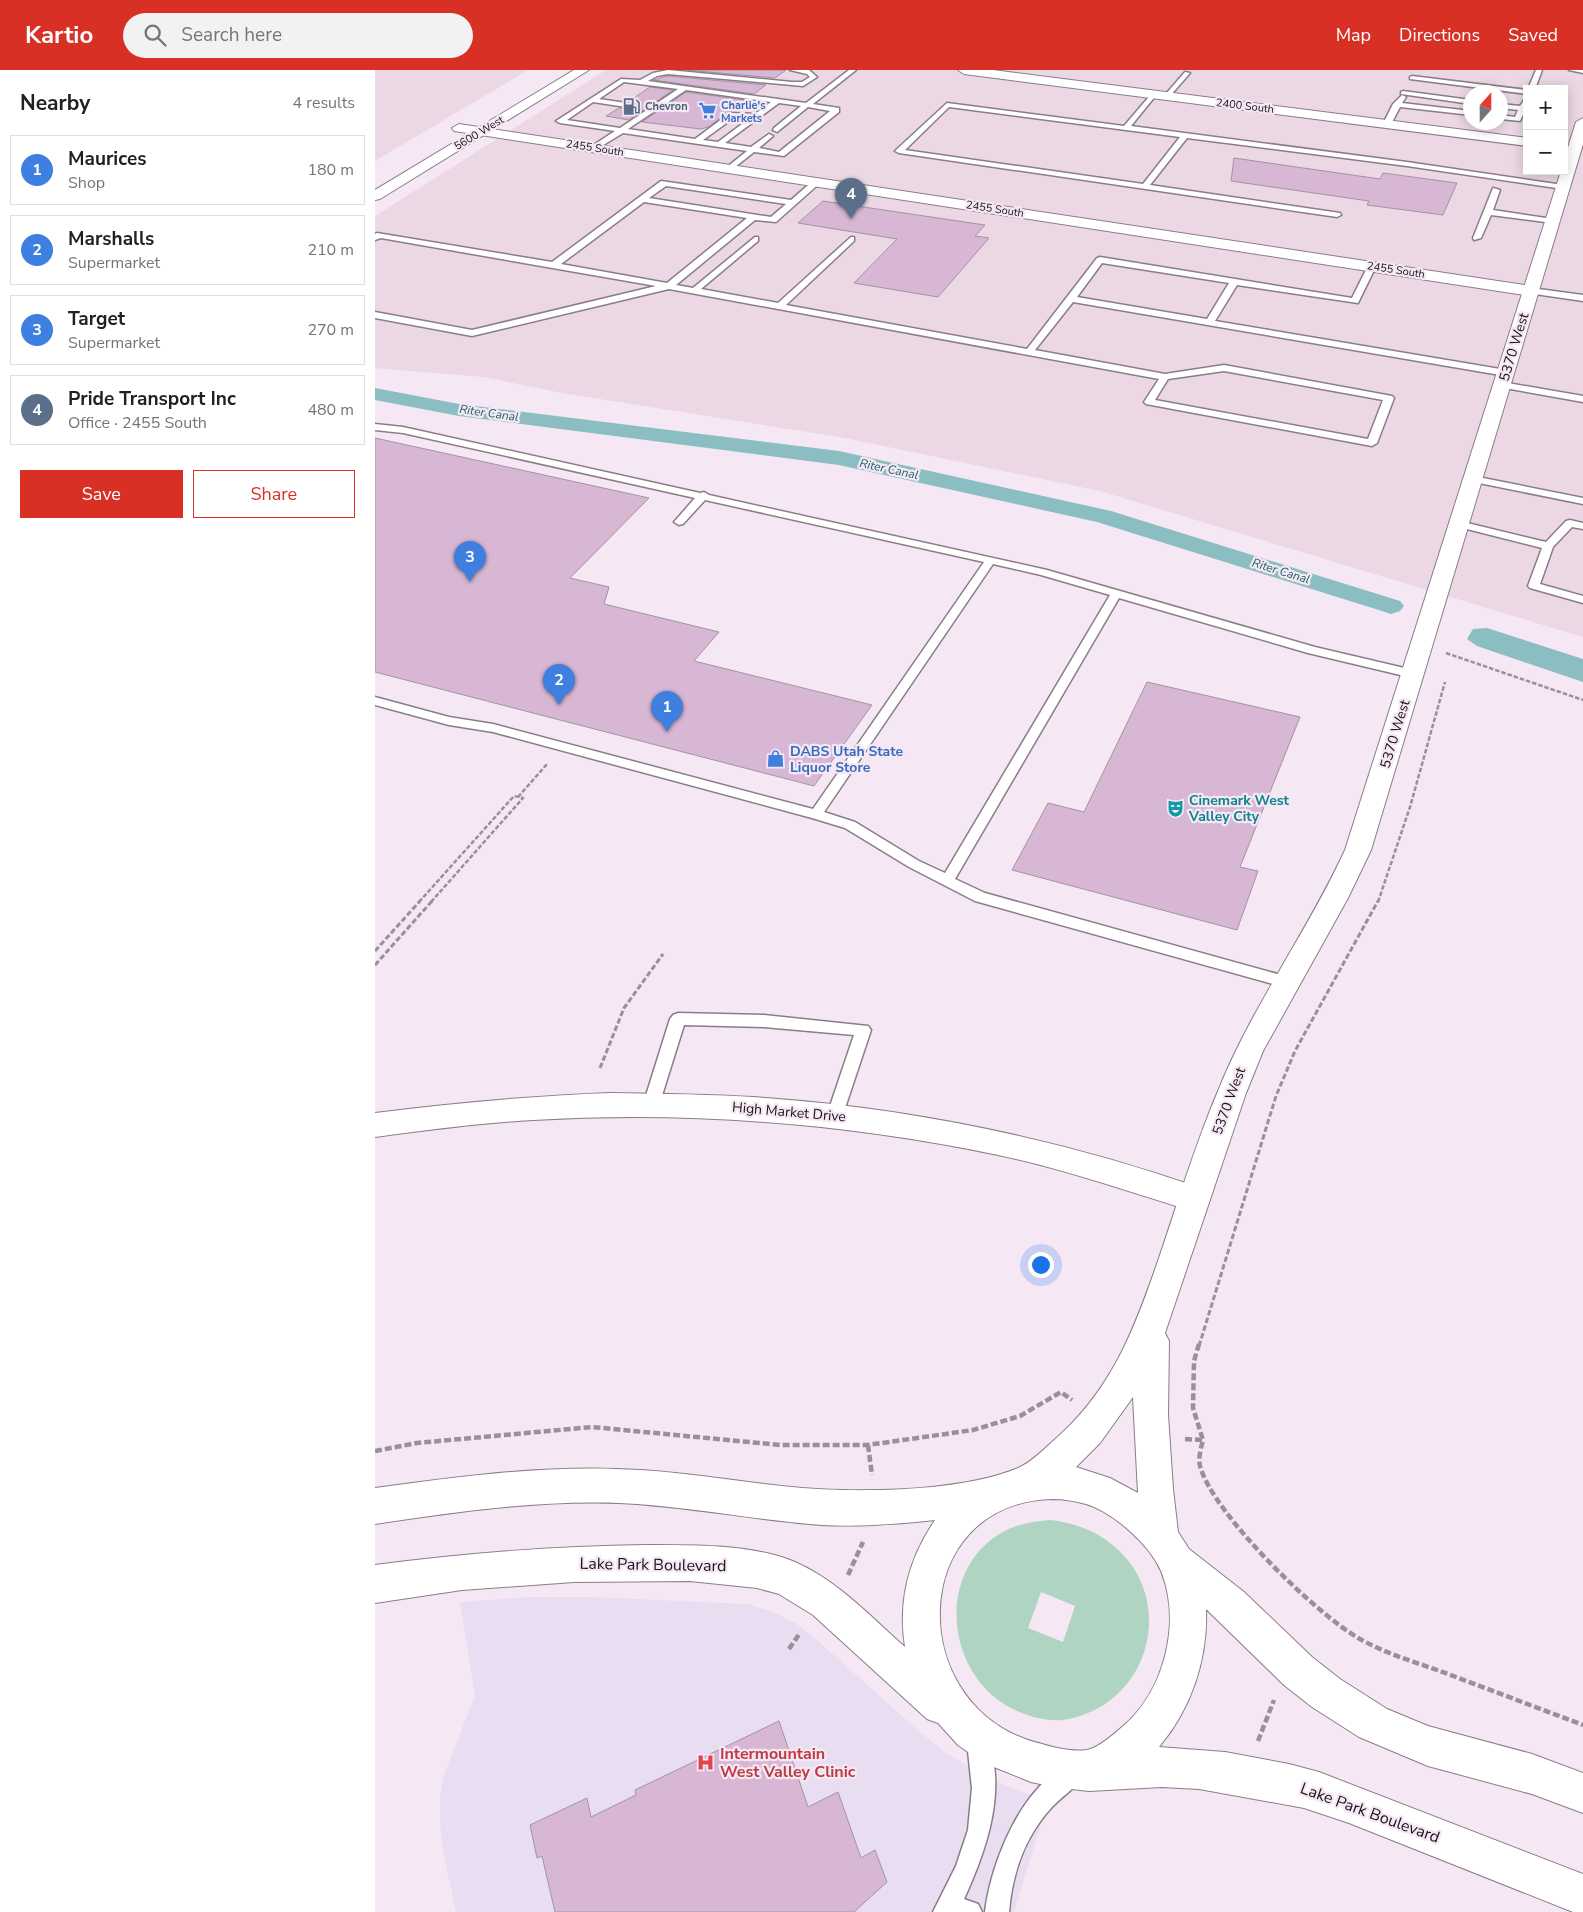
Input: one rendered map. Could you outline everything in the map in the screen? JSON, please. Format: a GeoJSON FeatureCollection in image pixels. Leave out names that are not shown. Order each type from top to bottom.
{"type":"FeatureCollection","features":[{"type":"Feature","properties":{"kind":"street","name":"5600 West"},"geometry":{"type":"LineString","coordinates":[[375,196],[479,125],[583,70]]}},
{"type":"Feature","properties":{"kind":"street","name":"2400 South"},"geometry":{"type":"LineString","coordinates":[[963,70],[994,72],[1523,141]]}},
{"type":"Feature","properties":{"kind":"street","name":"5370 West"},"geometry":{"type":"LineString","coordinates":[[1028,1483],[1055,1464],[1099,1420],[1121,1388],[1139,1356],[1153,1323],[1231,1093],[1243,1065],[1255,1039],[1336,898],[1358,850],[1583,122]]}},
{"type":"Feature","properties":{"kind":"street","name":"2455 South"},"geometry":{"type":"LineString","coordinates":[[455,130],[479,125],[595,148],[1531,290]]}},
{"type":"Feature","properties":{"kind":"street","name":"High Market Drive"},"geometry":{"type":"LineString","coordinates":[[375,1125],[454,1114],[586,1105],[651,1104],[747,1107],[835,1115],[897,1124],[1000,1144],[1051,1156],[1195,1199]]}},
{"type":"Feature","properties":{"kind":"street","name":"5370 West"},"geometry":{"type":"LineString","coordinates":[[1153,1323],[1149,1379],[1150,1438],[1168,1550]]}},
{"type":"Feature","properties":{"kind":"street"},"geometry":{"type":"LineString","coordinates":[[971,1731],[947,1704],[933,1678],[924,1649],[921,1620],[923,1591],[931,1563],[944,1538],[962,1515],[983,1498],[1005,1489],[1028,1483],[1051,1481],[1075,1484],[1097,1490],[1121,1502],[1143,1518],[1168,1550],[1231,1605],[1298,1671],[1327,1693],[1373,1723],[1428,1746],[1532,1774],[1583,1792]]}},
{"type":"Feature","properties":{"kind":"street"},"geometry":{"type":"LineString","coordinates":[[375,1506],[476,1492],[579,1486],[668,1490],[826,1507],[868,1507],[983,1498]]}},
{"type":"Feature","properties":{"kind":"street"},"geometry":{"type":"LineString","coordinates":[[1083,1771],[1119,1755],[1145,1734],[1165,1707],[1179,1676],[1186,1648],[1188,1618],[1184,1589],[1168,1550]]}},
{"type":"Feature","properties":{"kind":"street","name":"Lake Park Boulevard"},"geometry":{"type":"LineString","coordinates":[[375,1584],[462,1572],[574,1564],[690,1563],[757,1570],[783,1576],[803,1586],[826,1602],[971,1731],[1025,1761],[1059,1770],[1083,1771],[1185,1767],[1294,1785],[1369,1810],[1583,1895]]}},
{"type":"Feature","properties":{"kind":"lane"},"geometry":{"type":"LineString","coordinates":[[642,82],[661,73],[674,70]]}},
{"type":"Feature","properties":{"kind":"lane"},"geometry":{"type":"LineString","coordinates":[[793,70],[813,74],[814,78],[797,90]]}},
{"type":"Feature","properties":{"kind":"lane"},"geometry":{"type":"LineString","coordinates":[[777,130],[853,70]]}},
{"type":"Feature","properties":{"kind":"lane"},"geometry":{"type":"LineString","coordinates":[[1387,124],[1417,70]]}},
{"type":"Feature","properties":{"kind":"lane"},"geometry":{"type":"LineString","coordinates":[[1533,85],[1539,70]]}},
{"type":"Feature","properties":{"kind":"lane"},"geometry":{"type":"LineString","coordinates":[[1572,70],[1583,71]]}},
{"type":"Feature","properties":{"kind":"lane"},"geometry":{"type":"LineString","coordinates":[[661,73],[676,72],[803,84]]}},
{"type":"Feature","properties":{"kind":"lane"},"geometry":{"type":"LineString","coordinates":[[1126,128],[1160,95],[1187,73]]}},
{"type":"Feature","properties":{"kind":"lane"},"geometry":{"type":"LineString","coordinates":[[623,80],[836,110],[781,154],[559,121],[581,106],[631,75]]}},
{"type":"Feature","properties":{"kind":"lane"},"geometry":{"type":"LineString","coordinates":[[1412,78],[1523,92]]}},
{"type":"Feature","properties":{"kind":"lane"},"geometry":{"type":"LineString","coordinates":[[611,88],[627,90]]}},
{"type":"Feature","properties":{"kind":"lane"},"geometry":{"type":"LineString","coordinates":[[595,148],[685,88]]}},
{"type":"Feature","properties":{"kind":"lane"},"geometry":{"type":"LineString","coordinates":[[602,94],[618,96]]}},
{"type":"Feature","properties":{"kind":"lane"},"geometry":{"type":"LineString","coordinates":[[659,94],[673,96]]}},
{"type":"Feature","properties":{"kind":"lane"},"geometry":{"type":"LineString","coordinates":[[1403,94],[1463,101]]}},
{"type":"Feature","properties":{"kind":"lane"},"geometry":{"type":"LineString","coordinates":[[786,102],[791,96]]}},
{"type":"Feature","properties":{"kind":"lane"},"geometry":{"type":"LineString","coordinates":[[591,100],[623,105]]}},
{"type":"Feature","properties":{"kind":"lane"},"geometry":{"type":"LineString","coordinates":[[649,100],[664,102]]}},
{"type":"Feature","properties":{"kind":"lane"},"geometry":{"type":"LineString","coordinates":[[720,144],[777,101]]}},
{"type":"Feature","properties":{"kind":"lane"},"geometry":{"type":"LineString","coordinates":[[1397,104],[1463,112]]}},
{"type":"Feature","properties":{"kind":"lane"},"geometry":{"type":"LineString","coordinates":[[1337,215],[899,151],[947,105],[1407,164],[1563,187]]}},
{"type":"Feature","properties":{"kind":"lane"},"geometry":{"type":"LineString","coordinates":[[581,106],[614,111]]}},
{"type":"Feature","properties":{"kind":"lane"},"geometry":{"type":"LineString","coordinates":[[639,107],[654,109]]}},
{"type":"Feature","properties":{"kind":"lane"},"geometry":{"type":"LineString","coordinates":[[1508,107],[1522,108],[1517,119],[1508,118]]}},
{"type":"Feature","properties":{"kind":"lane"},"geometry":{"type":"LineString","coordinates":[[572,113],[588,115]]}},
{"type":"Feature","properties":{"kind":"lane"},"geometry":{"type":"LineString","coordinates":[[630,113],[645,115]]}},
{"type":"Feature","properties":{"kind":"lane"},"geometry":{"type":"LineString","coordinates":[[697,141],[733,115],[757,116]]}},
{"type":"Feature","properties":{"kind":"lane"},"geometry":{"type":"LineString","coordinates":[[621,120],[635,122]]}},
{"type":"Feature","properties":{"kind":"lane"},"geometry":{"type":"LineString","coordinates":[[730,169],[769,136]]}},
{"type":"Feature","properties":{"kind":"lane"},"geometry":{"type":"LineString","coordinates":[[1145,187],[1185,136]]}},
{"type":"Feature","properties":{"kind":"lane"},"geometry":{"type":"LineString","coordinates":[[642,199],[773,220],[817,182]]}},
{"type":"Feature","properties":{"kind":"lane"},"geometry":{"type":"LineString","coordinates":[[554,265],[664,183],[793,203]]}},
{"type":"Feature","properties":{"kind":"lane"},"geometry":{"type":"LineString","coordinates":[[1477,238],[1496,190]]}},
{"type":"Feature","properties":{"kind":"lane"},"geometry":{"type":"LineString","coordinates":[[1488,212],[1553,221]]}},
{"type":"Feature","properties":{"kind":"lane"},"geometry":{"type":"LineString","coordinates":[[375,315],[472,333],[669,286],[753,217]]}},
{"type":"Feature","properties":{"kind":"lane"},"geometry":{"type":"LineString","coordinates":[[375,238],[380,235],[554,265],[1165,377],[1225,368],[1389,398],[1372,443],[1149,402],[1165,377]]}},
{"type":"Feature","properties":{"kind":"lane"},"geometry":{"type":"LineString","coordinates":[[694,291],[755,239]]}},
{"type":"Feature","properties":{"kind":"lane"},"geometry":{"type":"LineString","coordinates":[[779,307],[851,239]]}},
{"type":"Feature","properties":{"kind":"lane"},"geometry":{"type":"LineString","coordinates":[[1029,352],[1100,260],[1355,301],[1372,266]]}},
{"type":"Feature","properties":{"kind":"lane"},"geometry":{"type":"LineString","coordinates":[[1209,322],[1234,282]]}},
{"type":"Feature","properties":{"kind":"lane"},"geometry":{"type":"LineString","coordinates":[[1531,290],[1583,298]]}},
{"type":"Feature","properties":{"kind":"lane"},"geometry":{"type":"LineString","coordinates":[[1071,299],[1209,322],[1504,379],[1583,399]]}},
{"type":"Feature","properties":{"kind":"lane"},"geometry":{"type":"LineString","coordinates":[[375,427],[403,430],[1043,572],[1312,650],[1413,674]]}},
{"type":"Feature","properties":{"kind":"lane"},"geometry":{"type":"LineString","coordinates":[[1473,479],[1583,501]]}},
{"type":"Feature","properties":{"kind":"lane"},"geometry":{"type":"LineString","coordinates":[[679,522],[704,496]]}},
{"type":"Feature","properties":{"kind":"lane"},"geometry":{"type":"LineString","coordinates":[[1583,526],[1570,523],[1548,546],[1534,586],[1583,600]]}},
{"type":"Feature","properties":{"kind":"lane"},"geometry":{"type":"LineString","coordinates":[[1459,524],[1548,546]]}},
{"type":"Feature","properties":{"kind":"lane"},"geometry":{"type":"LineString","coordinates":[[816,814],[990,561]]}},
{"type":"Feature","properties":{"kind":"lane"},"geometry":{"type":"LineString","coordinates":[[947,881],[1117,592]]}},
{"type":"Feature","properties":{"kind":"lane"},"geometry":{"type":"LineString","coordinates":[[375,700],[449,721],[493,728],[816,814],[850,825],[914,864],[979,897],[1287,982]]}},
{"type":"Feature","properties":{"kind":"lane"},"geometry":{"type":"LineString","coordinates":[[651,1104],[678,1019],[764,1021],[863,1030],[835,1115]]}},
{"type":"Feature","properties":{"kind":"lane"},"geometry":{"type":"LineString","coordinates":[[945,1912],[965,1871],[977,1840],[984,1807],[985,1782],[971,1731]]}},
{"type":"Feature","properties":{"kind":"lane"},"geometry":{"type":"LineString","coordinates":[[997,1912],[1007,1867],[1029,1819],[1054,1789],[1083,1771]]}},
{"type":"Feature","properties":{"kind":"lane"},"geometry":{"type":"LineString","coordinates":[[953,1912],[970,1912]]}},
{"type":"Feature","properties":{"kind":"path"},"geometry":{"type":"LineString","coordinates":[[1422,645],[1583,700]]}},
{"type":"Feature","properties":{"kind":"path"},"geometry":{"type":"LineString","coordinates":[[1445,682],[1410,807],[1386,880],[1363,931],[1295,1051],[1276,1096],[1194,1361],[1193,1408],[1203,1440],[1199,1466],[1212,1493],[1229,1516],[1277,1569],[1336,1622],[1360,1638],[1409,1660],[1583,1725]]}},
{"type":"Feature","properties":{"kind":"path"},"geometry":{"type":"LineString","coordinates":[[518,797],[551,759]]}},
{"type":"Feature","properties":{"kind":"path"},"geometry":{"type":"LineString","coordinates":[[375,951],[514,796],[523,798],[375,965]]}},
{"type":"Feature","properties":{"kind":"path"},"geometry":{"type":"LineString","coordinates":[[600,1068],[623,1008],[663,954]]}},
{"type":"Feature","properties":{"kind":"path"},"geometry":{"type":"LineString","coordinates":[[375,1451],[417,1443],[592,1427],[780,1445],[868,1445],[973,1430],[1020,1416],[1061,1392],[1077,1403]]}},
{"type":"Feature","properties":{"kind":"path"},"geometry":{"type":"LineString","coordinates":[[1176,1439],[1203,1440]]}},
{"type":"Feature","properties":{"kind":"path"},"geometry":{"type":"LineString","coordinates":[[868,1445],[873,1478]]}},
{"type":"Feature","properties":{"kind":"path"},"geometry":{"type":"LineString","coordinates":[[848,1576],[863,1542]]}},
{"type":"Feature","properties":{"kind":"path"},"geometry":{"type":"LineString","coordinates":[[789,1649],[800,1633]]}},
{"type":"Feature","properties":{"kind":"path"},"geometry":{"type":"LineString","coordinates":[[1257,1744],[1274,1700]]}},
{"type":"Feature","properties":{"kind":"shaded area"},"geometry":{"type":"Polygon","coordinates":[[[375,70],[528,70],[375,161],[375,70]]]}},
{"type":"Feature","properties":{"kind":"shaded area"},"geometry":{"type":"Polygon","coordinates":[[[606,70],[1583,70],[1583,637],[1100,491],[845,438],[562,393],[484,377],[375,368],[375,216],[606,70]]]}},
{"type":"Feature","properties":{"kind":"shaded area","name":"Intermountain West Valley Clinic"},"geometry":{"type":"Polygon","coordinates":[[[531,1597],[591,1597],[746,1604],[771,1611],[795,1623],[817,1640],[921,1733],[948,1754],[978,1772],[1009,1787],[1048,1801],[1014,1912],[456,1912],[443,1851],[440,1797],[444,1775],[475,1696],[460,1602],[531,1597]]]}},
{"type":"Feature","properties":{"kind":"green space"},"geometry":{"type":"Polygon","coordinates":[[[1051,1520],[1082,1527],[1096,1534],[1110,1543],[1132,1565],[1145,1591],[1149,1619],[1146,1647],[1135,1673],[1117,1695],[1092,1711],[1062,1720],[1047,1720],[1027,1715],[996,1698],[976,1677],[963,1651],[957,1623],[958,1595],[968,1568],[985,1545],[1011,1528],[1051,1520]],[[1041,1592],[1028,1628],[1063,1642],[1075,1606],[1041,1592]]]}},
{"type":"Feature","properties":{"kind":"water"},"geometry":{"type":"Polygon","coordinates":[[[1487,628],[1583,659],[1583,682],[1477,646],[1467,639],[1473,629],[1487,628]]]}},
{"type":"Feature","properties":{"kind":"building"},"geometry":{"type":"Polygon","coordinates":[[[687,70],[786,70],[775,78],[687,70]]]}},
{"type":"Feature","properties":{"kind":"building"},"geometry":{"type":"Polygon","coordinates":[[[668,76],[766,85],[754,94],[654,80],[668,76]]]}},
{"type":"Feature","properties":{"kind":"building","name":"Chevron"},"geometry":{"type":"Polygon","coordinates":[[[650,87],[673,90],[629,120],[606,116],[619,108],[627,108],[628,102],[650,87]]]}},
{"type":"Feature","properties":{"kind":"building"},"geometry":{"type":"Polygon","coordinates":[[[686,92],[745,100],[708,127],[701,129],[642,122],[686,92]]]}},
{"type":"Feature","properties":{"kind":"building"},"geometry":{"type":"Polygon","coordinates":[[[1234,158],[1380,179],[1383,173],[1457,183],[1443,215],[1367,205],[1369,201],[1231,181],[1234,158]]]}},
{"type":"Feature","properties":{"kind":"building"},"geometry":{"type":"Polygon","coordinates":[[[823,201],[985,225],[975,236],[989,238],[938,297],[854,283],[897,239],[798,223],[823,201]]]}},
{"type":"Feature","properties":{"kind":"building"},"geometry":{"type":"Polygon","coordinates":[[[375,438],[649,498],[570,578],[609,587],[604,604],[719,632],[694,661],[872,705],[814,786],[375,672],[375,438]]]}},
{"type":"Feature","properties":{"kind":"building","name":"Cinemark West Valley City"},"geometry":{"type":"Polygon","coordinates":[[[1147,682],[1300,717],[1240,867],[1258,871],[1237,930],[1012,870],[1048,803],[1084,812],[1147,682]]]}},
{"type":"Feature","properties":{"kind":"building"},"geometry":{"type":"Polygon","coordinates":[[[779,1721],[808,1807],[838,1792],[861,1858],[875,1850],[887,1882],[854,1912],[555,1912],[542,1856],[537,1858],[530,1825],[587,1798],[591,1817],[636,1795],[635,1790],[779,1721]]]}},
{"type":"Feature","properties":{"kind":"waterway","name":"Riter Canal"},"geometry":{"type":"LineString","coordinates":[[375,394],[459,410],[839,458],[1103,516],[1391,606]]}},
{"type":"Feature","properties":{"kind":"place","name":"Chevron"},"geometry":{"type":"Point","coordinates":[631,106]}},
{"type":"Feature","properties":{"kind":"place","name":"Charlie's Markets"},"geometry":{"type":"Point","coordinates":[707,111]}},
{"type":"Feature","properties":{"kind":"place","name":"Pride Transport Inc"},"geometry":{"type":"Point","coordinates":[851,219]}},
{"type":"Feature","properties":{"kind":"place","name":"Target"},"geometry":{"type":"Point","coordinates":[470,582]}},
{"type":"Feature","properties":{"kind":"place","name":"Marshalls"},"geometry":{"type":"Point","coordinates":[559,705]}},
{"type":"Feature","properties":{"kind":"place","name":"Maurices"},"geometry":{"type":"Point","coordinates":[667,732]}},
{"type":"Feature","properties":{"kind":"place","name":"DABS Utah State Liquor Store"},"geometry":{"type":"Point","coordinates":[776,759]}},
{"type":"Feature","properties":{"kind":"place","name":"Cinemark West Valley City"},"geometry":{"type":"Point","coordinates":[1175,808]}},
{"type":"Feature","properties":{"kind":"place","name":"Intermountain West Valley Clinic"},"geometry":{"type":"Point","coordinates":[706,1763]}}]}
